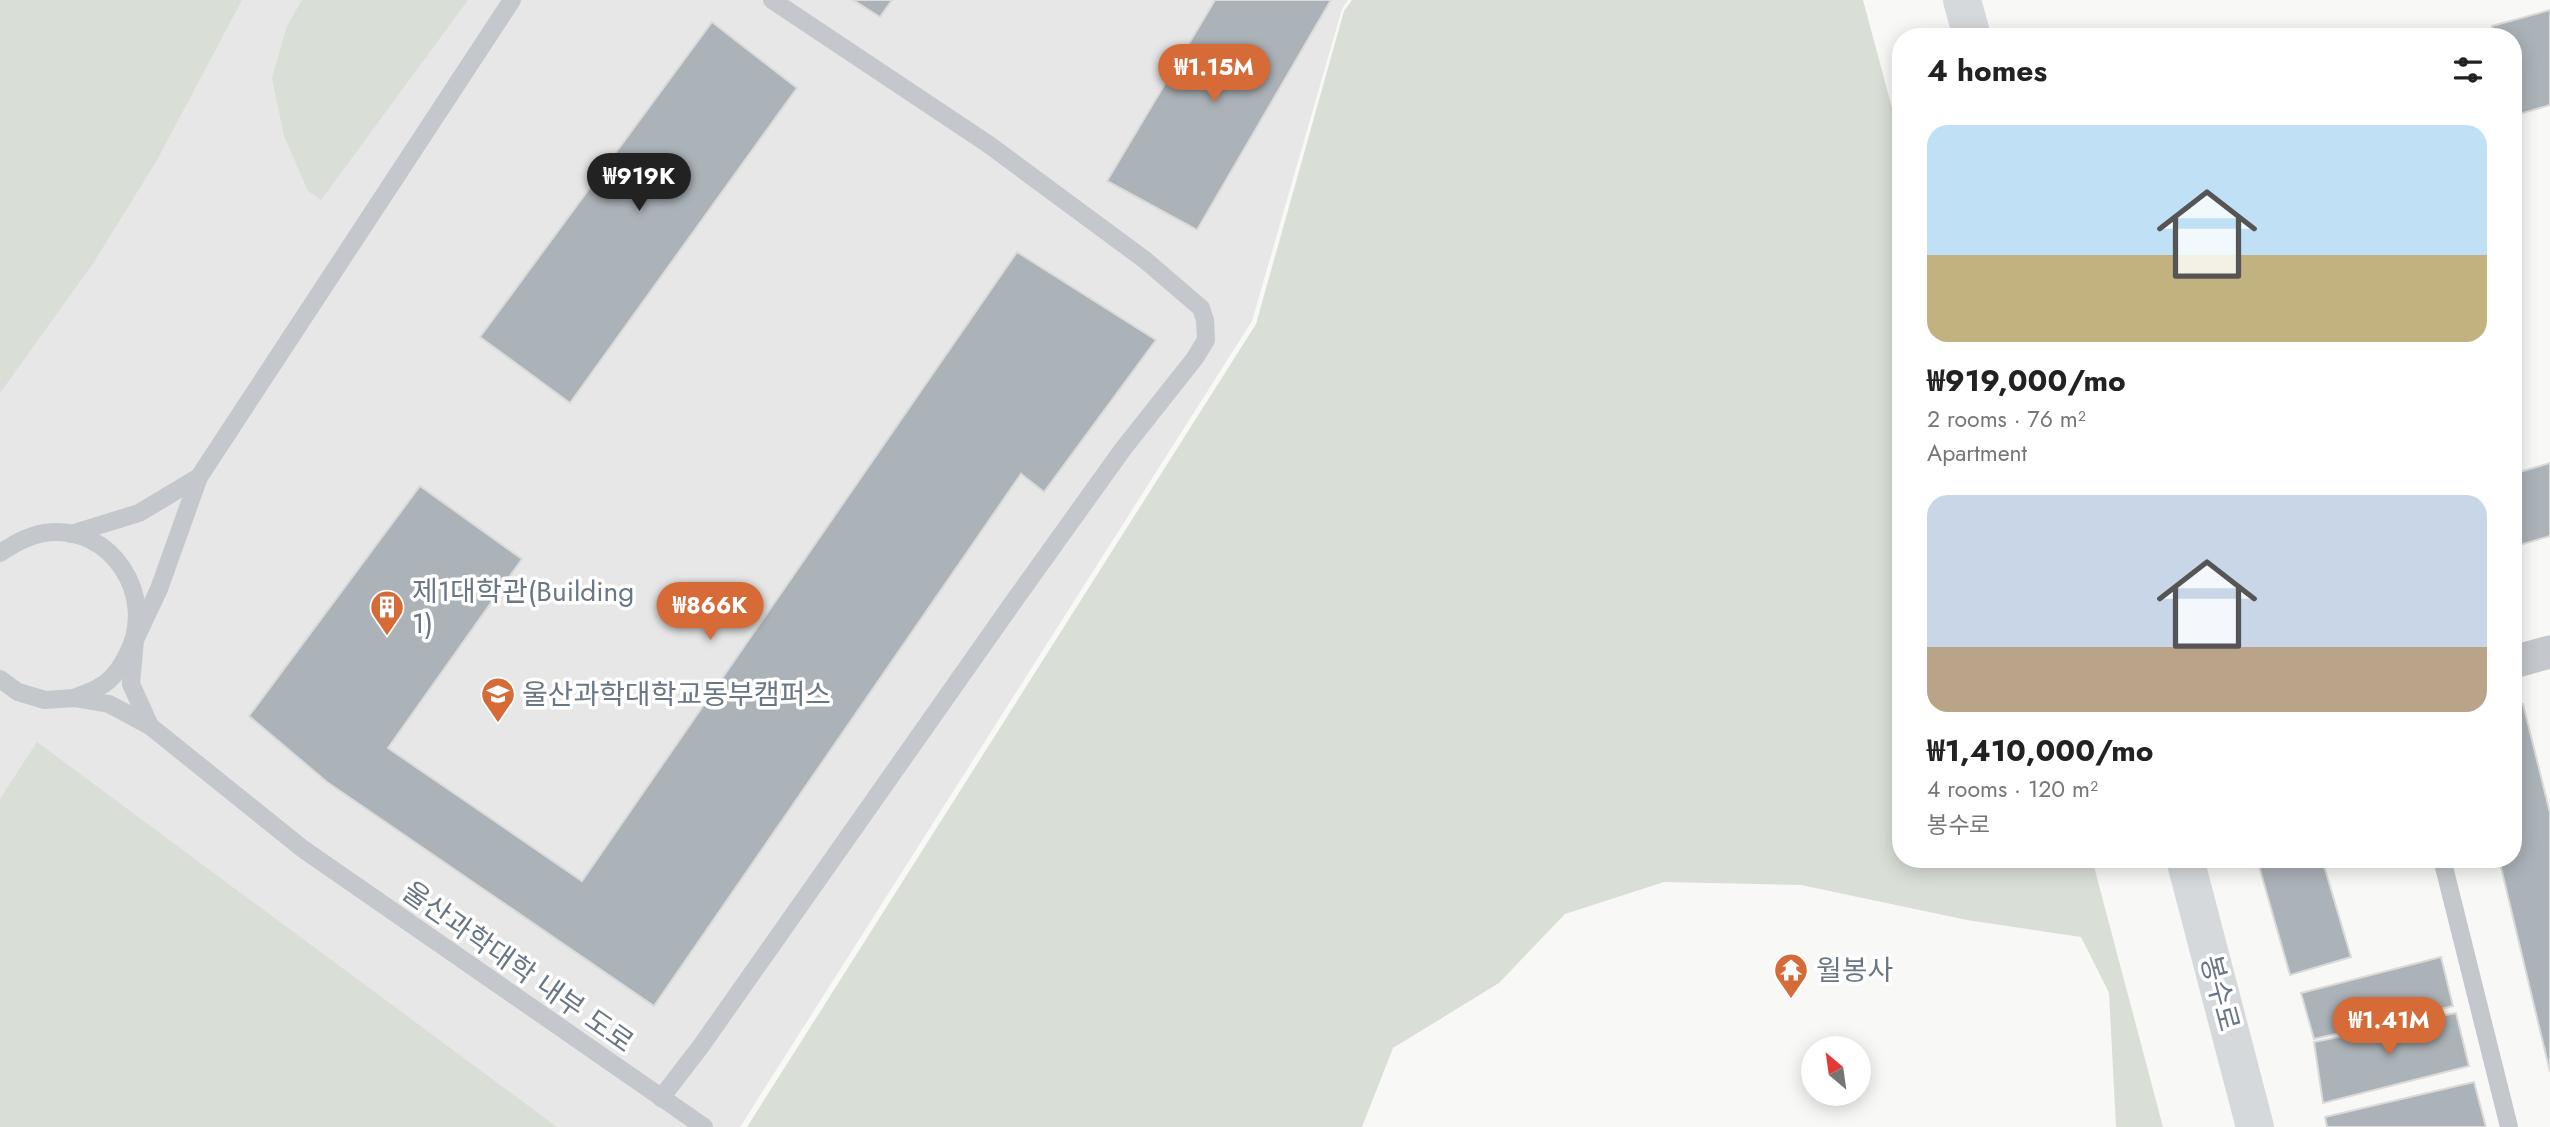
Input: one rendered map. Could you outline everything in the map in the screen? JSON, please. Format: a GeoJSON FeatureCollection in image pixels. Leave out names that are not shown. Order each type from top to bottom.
{"type":"FeatureCollection","features":[{"type":"Feature","properties":{"kind":"main road"},"geometry":{"type":"LineString","coordinates":[[1962,0],[1970,28]]}},
{"type":"Feature","properties":{"kind":"main road","name":"봉수로"},"geometry":{"type":"LineString","coordinates":[[2187,868],[2255,1127]]}},
{"type":"Feature","properties":{"kind":"street"},"geometry":{"type":"LineString","coordinates":[[2522,660],[2550,652]]}},
{"type":"Feature","properties":{"kind":"lane"},"geometry":{"type":"LineString","coordinates":[[74,698],[101,687],[122,666],[159,589],[199,477],[512,0]]}},
{"type":"Feature","properties":{"kind":"lane"},"geometry":{"type":"LineString","coordinates":[[661,1098],[701,1046],[1123,449],[1195,358],[1206,340],[1205,320],[1200,308],[1145,260],[988,144],[772,0]]}},
{"type":"Feature","properties":{"kind":"lane"},"geometry":{"type":"LineString","coordinates":[[71,534],[139,513],[199,477]]}},
{"type":"Feature","properties":{"kind":"lane"},"geometry":{"type":"LineString","coordinates":[[0,553],[20,540],[33,536],[46,533],[71,534],[96,543],[117,560],[133,584],[139,612],[131,684],[150,726]]}},
{"type":"Feature","properties":{"kind":"lane","name":"울산과학대학 내부 도로"},"geometry":{"type":"LineString","coordinates":[[0,679],[18,692],[46,700],[74,698],[109,704],[150,726],[303,849],[704,1127]]}},
{"type":"Feature","properties":{"kind":"lane"},"geometry":{"type":"LineString","coordinates":[[2444,868],[2509,1127]]}},
{"type":"Feature","properties":{"kind":"shaded area","name":"울산과학대학교동부캠퍼스"},"geometry":{"type":"Polygon","coordinates":[[[0,0],[1348,0],[1342,9],[1252,321],[740,1127],[0,1127],[0,0]]]}},
{"type":"Feature","properties":{"kind":"shaded area"},"geometry":{"type":"Polygon","coordinates":[[[0,0],[242,0],[157,160],[94,262],[0,393],[0,0]]]}},
{"type":"Feature","properties":{"kind":"shaded area"},"geometry":{"type":"Polygon","coordinates":[[[302,0],[468,0],[321,200],[308,191],[284,136],[272,78],[287,26],[302,0]]]}},
{"type":"Feature","properties":{"kind":"shaded area"},"geometry":{"type":"Polygon","coordinates":[[[1352,0],[1863,0],[1892,108],[1892,868],[2094,868],[2163,1127],[2116,1127],[2109,993],[2081,937],[1967,920],[1801,885],[1664,882],[1565,914],[1499,983],[1393,1048],[1362,1127],[747,1127],[1256,324],[1344,11],[1352,0]]]}},
{"type":"Feature","properties":{"kind":"shaded area"},"geometry":{"type":"Polygon","coordinates":[[[37,742],[557,1127],[0,1127],[0,799],[37,742]]]}},
{"type":"Feature","properties":{"kind":"building"},"geometry":{"type":"Polygon","coordinates":[[[853,0],[892,0],[880,17],[853,0]]]}},
{"type":"Feature","properties":{"kind":"building"},"geometry":{"type":"Polygon","coordinates":[[[1215,0],[1331,0],[1197,230],[1107,181],[1215,0]]]}},
{"type":"Feature","properties":{"kind":"building"},"geometry":{"type":"Polygon","coordinates":[[[2550,10],[2550,105],[2522,113],[2522,28],[2492,26],[2550,10]]]}},
{"type":"Feature","properties":{"kind":"building"},"geometry":{"type":"Polygon","coordinates":[[[712,22],[797,88],[570,403],[480,337],[712,22]]]}},
{"type":"Feature","properties":{"kind":"building","name":"제1대학관(Building 1)"},"geometry":{"type":"Polygon","coordinates":[[[1017,252],[1156,340],[1044,492],[1021,474],[654,1006],[327,782],[249,716],[420,486],[522,559],[388,748],[582,881],[1017,252]]]}},
{"type":"Feature","properties":{"kind":"building"},"geometry":{"type":"Polygon","coordinates":[[[2550,463],[2550,536],[2522,544],[2522,471],[2550,463]]]}},
{"type":"Feature","properties":{"kind":"building"},"geometry":{"type":"Polygon","coordinates":[[[2522,704],[2550,813],[2550,1072],[2501,868],[2522,868],[2522,704]]]}},
{"type":"Feature","properties":{"kind":"building"},"geometry":{"type":"Polygon","coordinates":[[[2260,868],[2325,868],[2351,957],[2290,975],[2260,868]]]}},
{"type":"Feature","properties":{"kind":"building"},"geometry":{"type":"Polygon","coordinates":[[[2441,957],[2453,1006],[2314,1039],[2301,993],[2441,957]]]}},
{"type":"Feature","properties":{"kind":"building"},"geometry":{"type":"Polygon","coordinates":[[[2456,1013],[2469,1066],[2323,1103],[2314,1042],[2456,1013]]]}},
{"type":"Feature","properties":{"kind":"building"},"geometry":{"type":"Polygon","coordinates":[[[2474,1082],[2486,1127],[2327,1127],[2325,1117],[2474,1082]]]}},
{"type":"Feature","properties":{"kind":"place","name":"제1대학관(Building 1)"},"geometry":{"type":"Point","coordinates":[387,637]}},
{"type":"Feature","properties":{"kind":"place","name":"울산과학대학교동부캠퍼스"},"geometry":{"type":"Point","coordinates":[498,724]}},
{"type":"Feature","properties":{"kind":"place","name":"월봉사"},"geometry":{"type":"Point","coordinates":[1791,1000]}}]}
